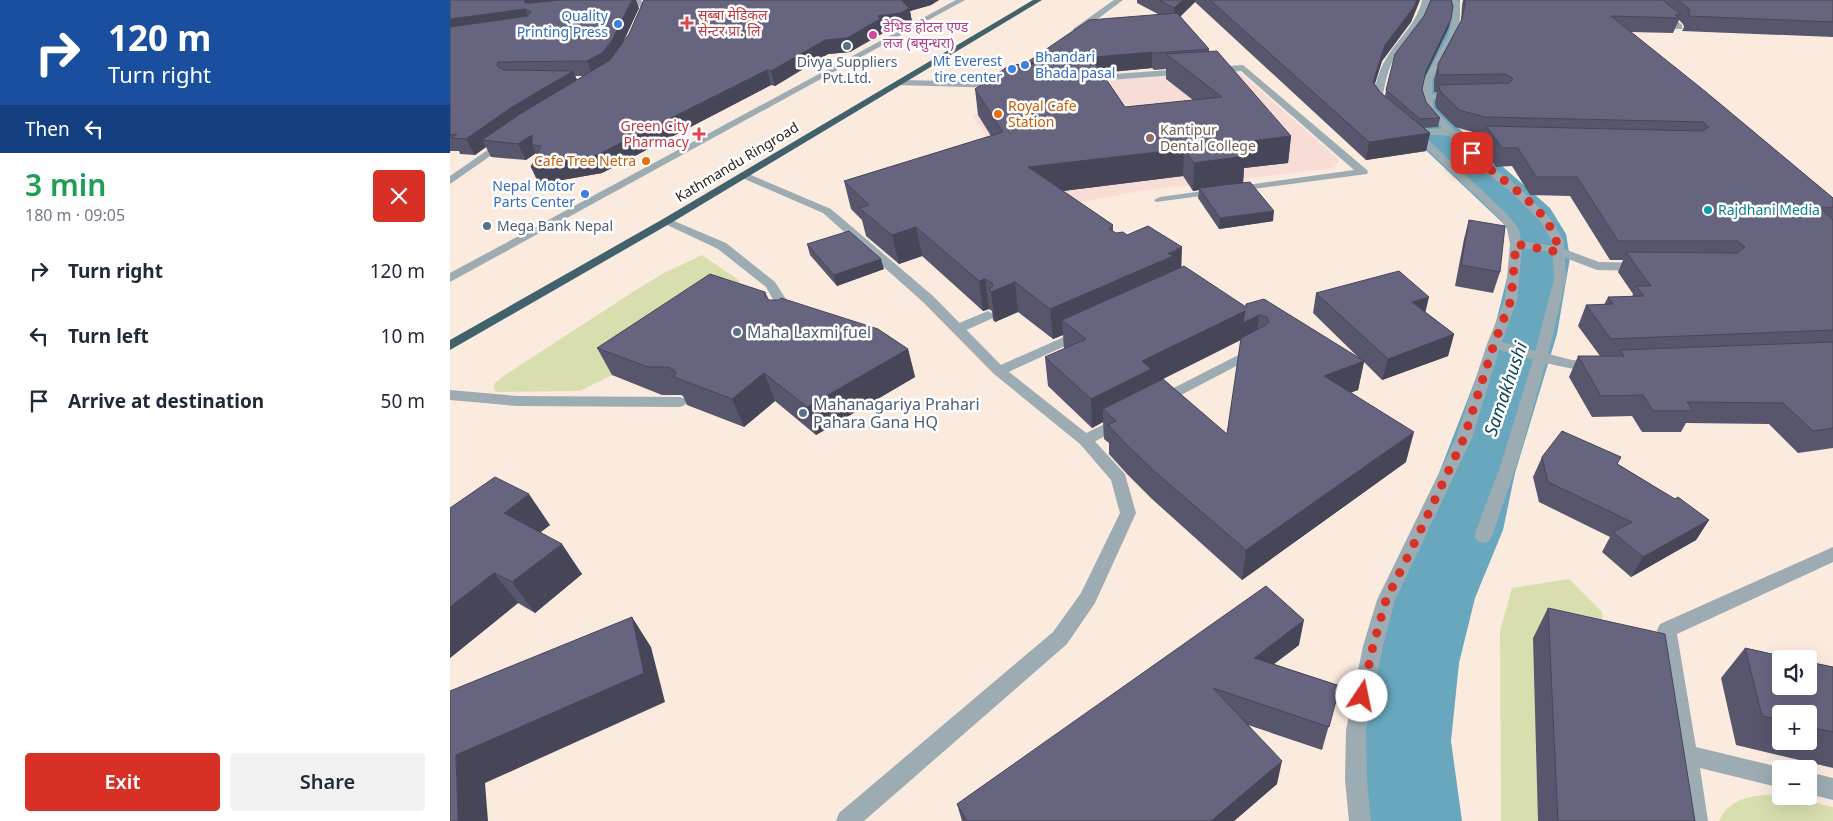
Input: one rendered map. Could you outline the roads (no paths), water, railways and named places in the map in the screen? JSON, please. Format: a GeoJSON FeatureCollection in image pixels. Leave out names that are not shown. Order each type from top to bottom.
{"type":"FeatureCollection","features":[{"type":"Feature","properties":{"kind":"highway","name":"Kathmandu Ringroad"},"geometry":{"type":"LineString","coordinates":[[450,346],[667,221],[1038,0]]}},
{"type":"Feature","properties":{"kind":"street"},"geometry":{"type":"LineString","coordinates":[[450,278],[961,0]]}},
{"type":"Feature","properties":{"kind":"street"},"geometry":{"type":"LineString","coordinates":[[1071,34],[1120,0]]}},
{"type":"Feature","properties":{"kind":"street"},"geometry":{"type":"LineString","coordinates":[[1654,0],[1658,8],[1679,27]]}},
{"type":"Feature","properties":{"kind":"street"},"geometry":{"type":"LineString","coordinates":[[1360,821],[1356,780],[1356,730],[1373,646],[1386,600],[1464,438],[1500,346],[1522,245],[1513,228],[1503,216],[1419,133],[1382,106],[1378,98],[1384,72],[1390,58],[1423,14],[1429,1]]}},
{"type":"Feature","properties":{"kind":"street"},"geometry":{"type":"LineString","coordinates":[[1454,1],[1456,20],[1452,36],[1428,80],[1427,97],[1430,110],[1447,131],[1482,164],[1513,188],[1546,220],[1558,241],[1555,251],[1560,279],[1535,355],[1509,464],[1482,536]]}},
{"type":"Feature","properties":{"kind":"street"},"geometry":{"type":"LineString","coordinates":[[636,30],[641,4]]}},
{"type":"Feature","properties":{"kind":"street"},"geometry":{"type":"LineString","coordinates":[[1072,80],[1243,68],[1363,172],[1160,200]]}},
{"type":"Feature","properties":{"kind":"street"},"geometry":{"type":"LineString","coordinates":[[899,83],[1003,82],[1016,85]]}},
{"type":"Feature","properties":{"kind":"street"},"geometry":{"type":"LineString","coordinates":[[1427,97],[1464,96]]}},
{"type":"Feature","properties":{"kind":"street"},"geometry":{"type":"LineString","coordinates":[[1419,133],[1447,131],[1480,140],[1518,140]]}},
{"type":"Feature","properties":{"kind":"street"},"geometry":{"type":"LineString","coordinates":[[450,181],[516,132]]}},
{"type":"Feature","properties":{"kind":"street"},"geometry":{"type":"LineString","coordinates":[[744,175],[827,211],[928,299],[999,372],[1085,440],[1119,478],[1128,513],[1088,598],[1060,638],[847,821]]}},
{"type":"Feature","properties":{"kind":"street"},"geometry":{"type":"LineString","coordinates":[[667,221],[722,246],[771,285],[786,310],[783,322]]}},
{"type":"Feature","properties":{"kind":"street"},"geometry":{"type":"LineString","coordinates":[[1522,245],[1555,251],[1597,266],[1652,267]]}},
{"type":"Feature","properties":{"kind":"street"},"geometry":{"type":"LineString","coordinates":[[957,329],[988,315]]}},
{"type":"Feature","properties":{"kind":"street"},"geometry":{"type":"LineString","coordinates":[[999,372],[1098,326]]}},
{"type":"Feature","properties":{"kind":"street"},"geometry":{"type":"LineString","coordinates":[[1500,346],[1572,364],[1605,365]]}},
{"type":"Feature","properties":{"kind":"street"},"geometry":{"type":"LineString","coordinates":[[1085,440],[1257,349]]}},
{"type":"Feature","properties":{"kind":"street"},"geometry":{"type":"LineString","coordinates":[[450,395],[517,401],[680,402]]}},
{"type":"Feature","properties":{"kind":"street"},"geometry":{"type":"LineString","coordinates":[[1697,821],[1667,630],[1833,554]]}},
{"type":"Feature","properties":{"kind":"street"},"geometry":{"type":"LineString","coordinates":[[1687,755],[1772,775]]}},
{"type":"Feature","properties":{"kind":"street"},"geometry":{"type":"LineString","coordinates":[[1817,785],[1833,789]]}},
{"type":"Feature","properties":{"kind":"waterway","name":"Samakhushi"},"geometry":{"type":"LineString","coordinates":[[1408,821],[1401,741],[1412,663],[1431,598],[1462,530],[1477,473],[1525,334],[1541,258],[1538,234],[1531,220],[1429,128],[1417,114],[1416,103],[1439,37],[1443,0]]}},
{"type":"Feature","properties":{"kind":"place","name":"सुब्बा मेडिकल सेन्टर प्रा. लि"},"geometry":{"type":"Point","coordinates":[687,23]}},
{"type":"Feature","properties":{"kind":"place","name":"Quality Printing Press"},"geometry":{"type":"Point","coordinates":[618,24]}},
{"type":"Feature","properties":{"kind":"place","name":"डेभिड होटल एण्ड लज (बसुन्धरा)"},"geometry":{"type":"Point","coordinates":[873,35]}},
{"type":"Feature","properties":{"kind":"place","name":"Divya Suppliers Pvt.Ltd."},"geometry":{"type":"Point","coordinates":[847,46]}},
{"type":"Feature","properties":{"kind":"place","name":"Bhandari Bhada pasal"},"geometry":{"type":"Point","coordinates":[1025,65]}},
{"type":"Feature","properties":{"kind":"place","name":"Mt Everest tire center"},"geometry":{"type":"Point","coordinates":[1012,69]}},
{"type":"Feature","properties":{"kind":"place","name":"Royal Cafe Station"},"geometry":{"type":"Point","coordinates":[998,114]}},
{"type":"Feature","properties":{"kind":"place","name":"Green City Pharmacy"},"geometry":{"type":"Point","coordinates":[699,134]}},
{"type":"Feature","properties":{"kind":"place","name":"Kantipur Dental College"},"geometry":{"type":"Point","coordinates":[1150,138]}},
{"type":"Feature","properties":{"kind":"place","name":"Cafe Tree Netra"},"geometry":{"type":"Point","coordinates":[646,161]}},
{"type":"Feature","properties":{"kind":"place","name":"Nepal Motor Parts Center"},"geometry":{"type":"Point","coordinates":[585,194]}},
{"type":"Feature","properties":{"kind":"place","name":"Rajdhani Media"},"geometry":{"type":"Point","coordinates":[1708,210]}},
{"type":"Feature","properties":{"kind":"place","name":"Mega Bank Nepal"},"geometry":{"type":"Point","coordinates":[487,226]}},
{"type":"Feature","properties":{"kind":"place","name":"Maha Laxmi fuel"},"geometry":{"type":"Point","coordinates":[737,332]}},
{"type":"Feature","properties":{"kind":"place","name":"Mahanagariya Prahari Pahara Gana HQ"},"geometry":{"type":"Point","coordinates":[803,413]}}]}
